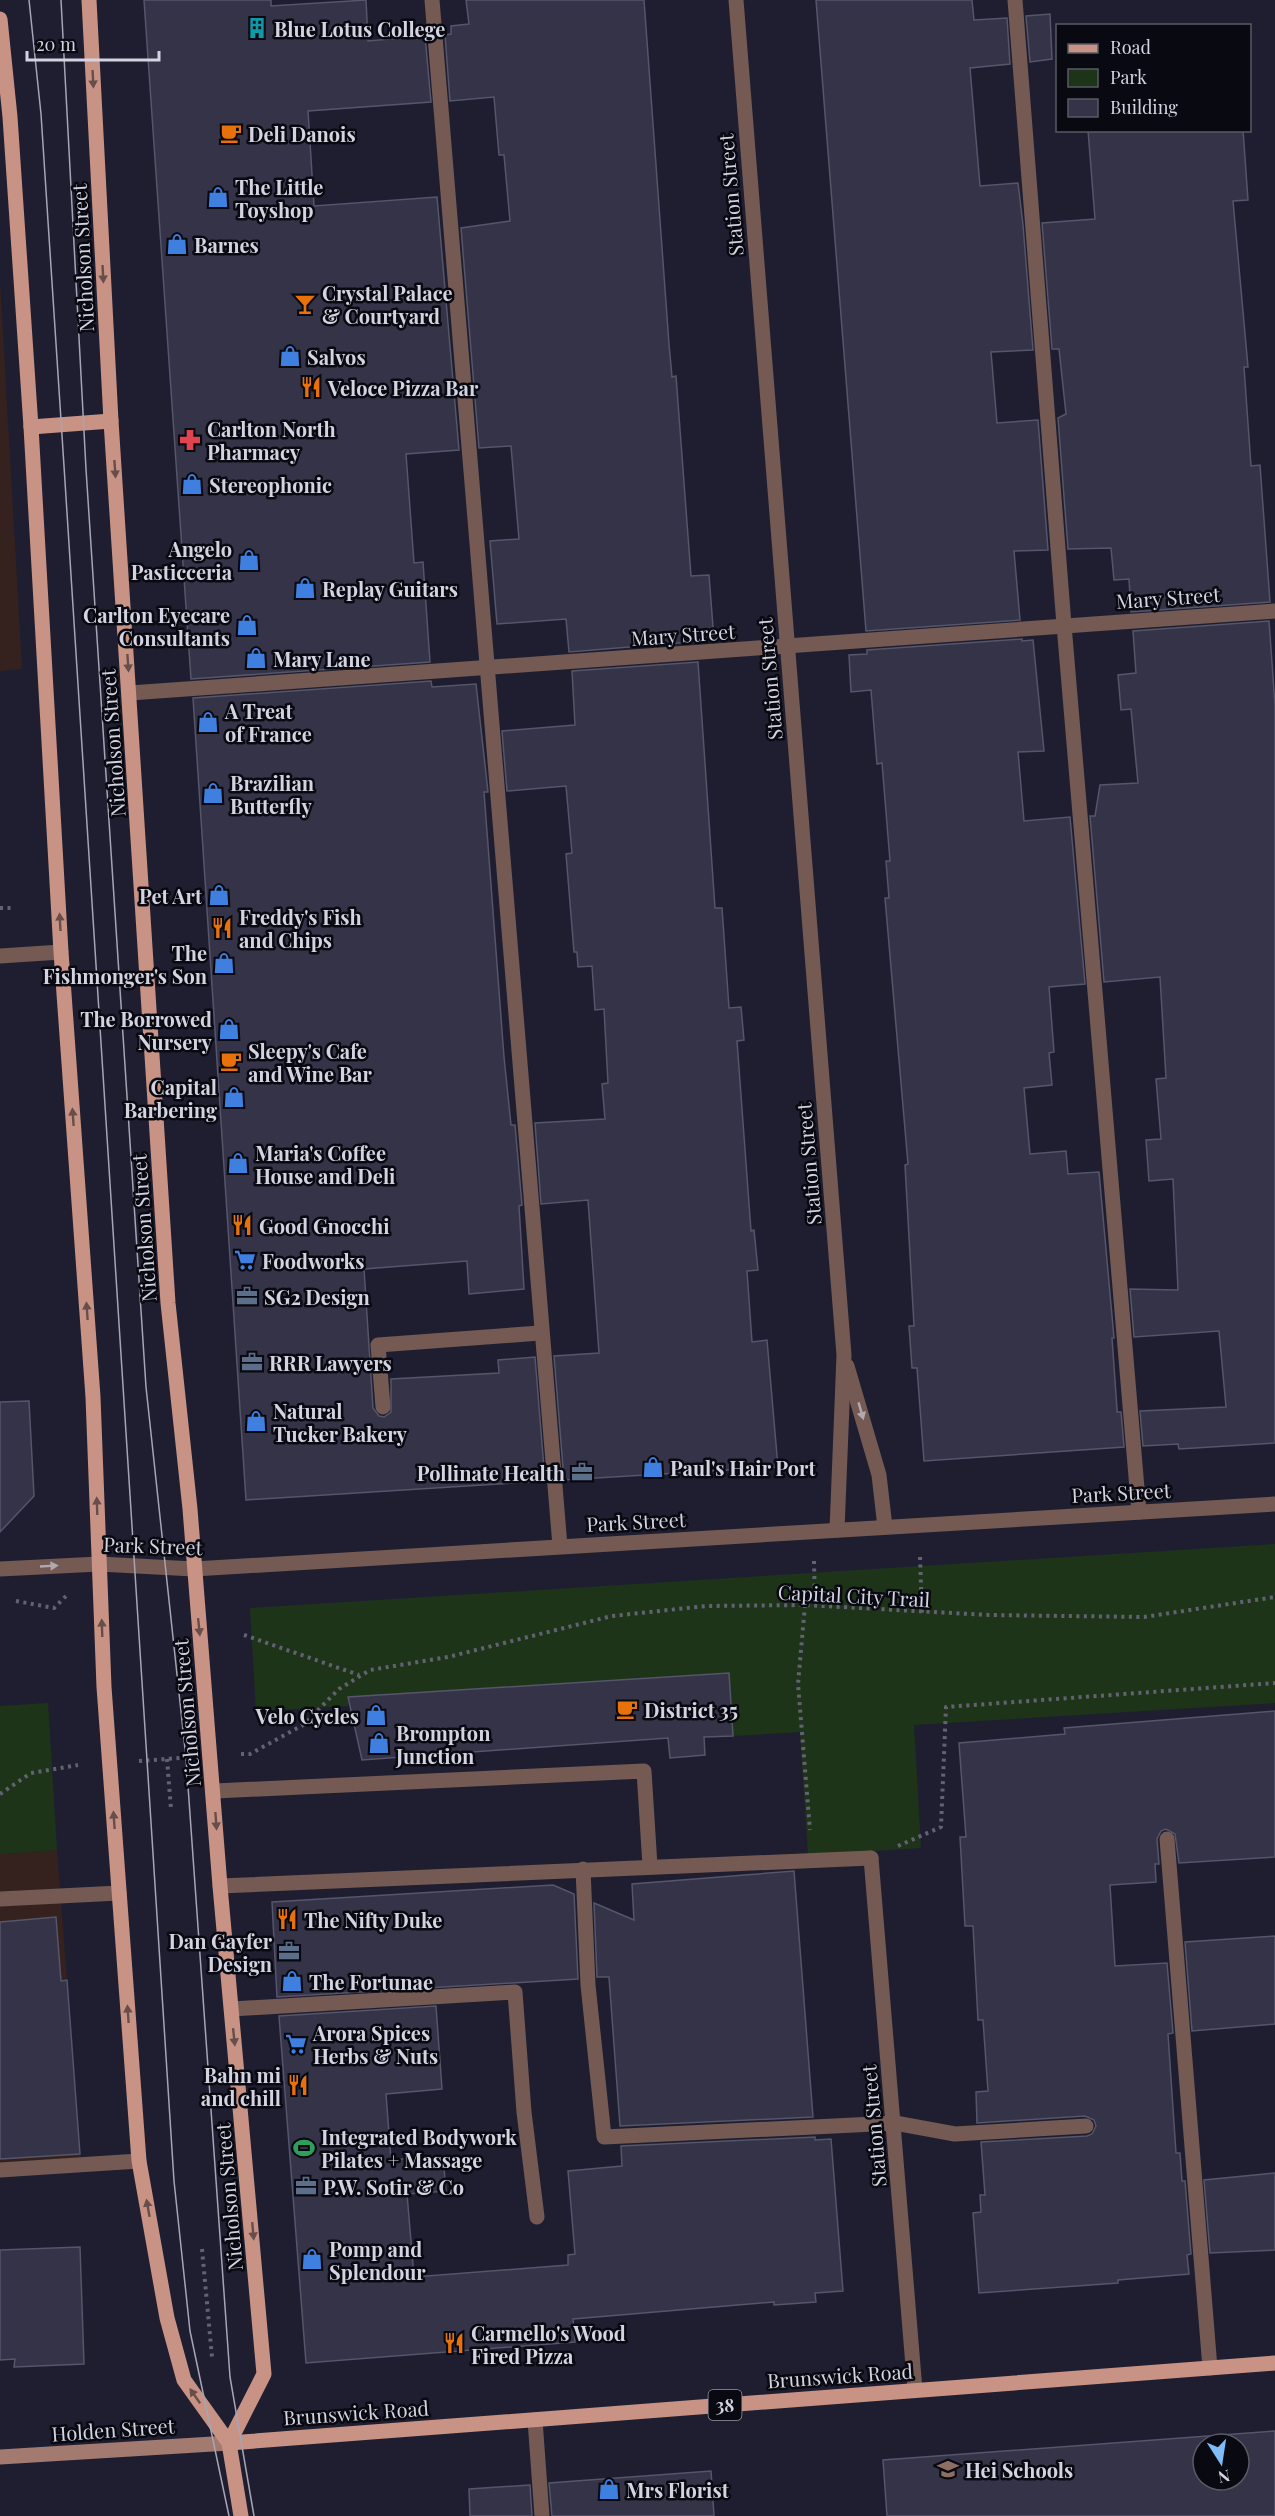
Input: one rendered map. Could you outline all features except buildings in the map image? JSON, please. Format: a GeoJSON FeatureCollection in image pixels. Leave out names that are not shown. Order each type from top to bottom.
{"type":"FeatureCollection","features":[{"type":"Feature","properties":{"kind":"main road","name":"Nicholson Street"},"geometry":{"type":"LineString","coordinates":[[89,0],[111,421],[168,1303],[190,1509],[215,1791],[220,1886],[264,2374],[229,2443]]}},
{"type":"Feature","properties":{"kind":"main road"},"geometry":{"type":"LineString","coordinates":[[0,19],[10,117],[31,427],[61,952],[93,1397],[110,1763],[139,2161],[167,2318],[184,2380],[229,2443],[241,2516]]}},
{"type":"Feature","properties":{"kind":"main road"},"geometry":{"type":"LineString","coordinates":[[31,427],[111,421]]}},
{"type":"Feature","properties":{"kind":"main road","name":"Brunswick Road"},"geometry":{"type":"LineString","coordinates":[[229,2443],[1275,2363]]}},
{"type":"Feature","properties":{"kind":"main road","name":"Holden Street"},"geometry":{"type":"LineString","coordinates":[[0,2457],[229,2443]]}},
{"type":"Feature","properties":{"kind":"street"},"geometry":{"type":"LineString","coordinates":[[432,0],[540,1333],[560,1546]]}},
{"type":"Feature","properties":{"kind":"street","name":"Station Street"},"geometry":{"type":"LineString","coordinates":[[736,0],[844,1355],[837,1530]]}},
{"type":"Feature","properties":{"kind":"street"},"geometry":{"type":"LineString","coordinates":[[1015,0],[1064,625],[1140,1512]]}},
{"type":"Feature","properties":{"kind":"street","name":"Mary Street"},"geometry":{"type":"LineString","coordinates":[[130,693],[1275,611]]}},
{"type":"Feature","properties":{"kind":"street"},"geometry":{"type":"LineString","coordinates":[[0,956],[61,952]]}},
{"type":"Feature","properties":{"kind":"street"},"geometry":{"type":"LineString","coordinates":[[383,1407],[378,1345],[540,1333]]}},
{"type":"Feature","properties":{"kind":"street","name":"Station Street"},"geometry":{"type":"LineString","coordinates":[[844,1355],[879,1474],[885,1527]]}},
{"type":"Feature","properties":{"kind":"street","name":"Park Street"},"geometry":{"type":"LineString","coordinates":[[0,1569],[99,1564],[194,1569],[1275,1504]]}},
{"type":"Feature","properties":{"kind":"street"},"geometry":{"type":"LineString","coordinates":[[215,1791],[644,1771],[650,1866]]}},
{"type":"Feature","properties":{"kind":"street"},"geometry":{"type":"LineString","coordinates":[[1167,1839],[1210,2368]]}},
{"type":"Feature","properties":{"kind":"street"},"geometry":{"type":"LineString","coordinates":[[220,1886],[871,1858]]}},
{"type":"Feature","properties":{"kind":"street","name":"Station Street"},"geometry":{"type":"LineString","coordinates":[[871,1858],[895,2123],[915,2390]]}},
{"type":"Feature","properties":{"kind":"street"},"geometry":{"type":"LineString","coordinates":[[583,1869],[588,1985],[604,2137],[895,2123],[955,2134],[1086,2126]]}},
{"type":"Feature","properties":{"kind":"street"},"geometry":{"type":"LineString","coordinates":[[0,1899],[119,1893]]}},
{"type":"Feature","properties":{"kind":"street"},"geometry":{"type":"LineString","coordinates":[[232,2009],[515,1992],[524,2112],[537,2217]]}},
{"type":"Feature","properties":{"kind":"street"},"geometry":{"type":"LineString","coordinates":[[0,2170],[139,2161]]}},
{"type":"Feature","properties":{"kind":"street"},"geometry":{"type":"LineString","coordinates":[[535,2420],[542,2516]]}},
{"type":"Feature","properties":{"kind":"path"},"geometry":{"type":"LineString","coordinates":[[0,908],[12,908]]}},
{"type":"Feature","properties":{"kind":"path"},"geometry":{"type":"LineString","coordinates":[[919,1526],[922,1613]]}},
{"type":"Feature","properties":{"kind":"path"},"geometry":{"type":"LineString","coordinates":[[813,1532],[815,1605]]}},
{"type":"Feature","properties":{"kind":"path","name":"Capital City Trail"},"geometry":{"type":"LineString","coordinates":[[250,1754],[303,1725],[339,1689],[359,1675],[391,1665],[448,1657],[631,1613],[706,1606],[815,1605],[922,1613],[1144,1617],[1275,1597]]}},
{"type":"Feature","properties":{"kind":"path"},"geometry":{"type":"LineString","coordinates":[[805,1605],[798,1684],[812,1860]]}},
{"type":"Feature","properties":{"kind":"path"},"geometry":{"type":"LineString","coordinates":[[244,1635],[359,1675]]}},
{"type":"Feature","properties":{"kind":"path"},"geometry":{"type":"LineString","coordinates":[[871,1858],[941,1827],[946,1707],[1275,1683]]}},
{"type":"Feature","properties":{"kind":"path"},"geometry":{"type":"LineString","coordinates":[[167,1759],[171,1809]]}},
{"type":"Feature","properties":{"kind":"path"},"geometry":{"type":"LineString","coordinates":[[0,1794],[22,1777],[41,1769],[110,1763]]}},
{"type":"Feature","properties":{"kind":"path"},"geometry":{"type":"LineString","coordinates":[[202,2249],[213,2361]]}},
{"type":"Feature","properties":{"kind":"shaded area"},"geometry":{"type":"Polygon","coordinates":[[[0,281],[22,669],[0,671],[0,281]]]}},
{"type":"Feature","properties":{"kind":"shaded area"},"geometry":{"type":"Polygon","coordinates":[[[57,1850],[81,2165],[0,2170],[0,1854],[57,1850]]]}},
{"type":"Feature","properties":{"kind":"green space"},"geometry":{"type":"Polygon","coordinates":[[[1275,1544],[1275,1703],[914,1725],[921,1848],[808,1855],[800,1732],[733,1736],[729,1673],[348,1697],[348,1706],[256,1711],[250,1608],[1275,1544]]]}},
{"type":"Feature","properties":{"kind":"green space"},"geometry":{"type":"Polygon","coordinates":[[[48,1703],[57,1850],[0,1854],[0,1706],[48,1703]]]}},
{"type":"Feature","properties":{"kind":"tram line"},"geometry":{"type":"LineString","coordinates":[[29,0],[41,114],[174,2181],[190,2331],[229,2516]]}},
{"type":"Feature","properties":{"kind":"tram line"},"geometry":{"type":"LineString","coordinates":[[61,0],[86,469],[146,1387],[186,1758],[230,2377],[254,2516]]}},
{"type":"Feature","properties":{"kind":"place","name":"Blue Lotus College"},"geometry":{"type":"Point","coordinates":[257,28]}},
{"type":"Feature","properties":{"kind":"place","name":"Deli Danois"},"geometry":{"type":"Point","coordinates":[231,133]}},
{"type":"Feature","properties":{"kind":"place","name":"The Little Toyshop"},"geometry":{"type":"Point","coordinates":[218,197]}},
{"type":"Feature","properties":{"kind":"place","name":"Barnes"},"geometry":{"type":"Point","coordinates":[177,244]}},
{"type":"Feature","properties":{"kind":"place","name":"Crystal Palace & Courtyard"},"geometry":{"type":"Point","coordinates":[305,304]}},
{"type":"Feature","properties":{"kind":"place","name":"Salvos"},"geometry":{"type":"Point","coordinates":[290,356]}},
{"type":"Feature","properties":{"kind":"place","name":"Veloce Pizza Bar"},"geometry":{"type":"Point","coordinates":[311,387]}},
{"type":"Feature","properties":{"kind":"place","name":"Carlton North Pharmacy"},"geometry":{"type":"Point","coordinates":[190,440]}},
{"type":"Feature","properties":{"kind":"place","name":"Stereophonic"},"geometry":{"type":"Point","coordinates":[192,484]}},
{"type":"Feature","properties":{"kind":"place","name":"Angelo Pasticceria"},"geometry":{"type":"Point","coordinates":[249,560]}},
{"type":"Feature","properties":{"kind":"place","name":"Replay Guitars"},"geometry":{"type":"Point","coordinates":[305,588]}},
{"type":"Feature","properties":{"kind":"place","name":"Carlton Eyecare Consultants"},"geometry":{"type":"Point","coordinates":[247,625]}},
{"type":"Feature","properties":{"kind":"place","name":"Mary Lane"},"geometry":{"type":"Point","coordinates":[256,658]}},
{"type":"Feature","properties":{"kind":"place","name":"A Treat of France"},"geometry":{"type":"Point","coordinates":[208,722]}},
{"type":"Feature","properties":{"kind":"place","name":"Brazilian Butterfly"},"geometry":{"type":"Point","coordinates":[213,793]}},
{"type":"Feature","properties":{"kind":"place","name":"Pet Art"},"geometry":{"type":"Point","coordinates":[219,895]}},
{"type":"Feature","properties":{"kind":"place","name":"Freddy's Fish and Chips"},"geometry":{"type":"Point","coordinates":[222,928]}},
{"type":"Feature","properties":{"kind":"place","name":"The Fishmonger's Son"},"geometry":{"type":"Point","coordinates":[224,963]}},
{"type":"Feature","properties":{"kind":"place","name":"The Borrowed Nursery"},"geometry":{"type":"Point","coordinates":[229,1029]}},
{"type":"Feature","properties":{"kind":"place","name":"Sleepy's Cafe and Wine Bar"},"geometry":{"type":"Point","coordinates":[231,1061]}},
{"type":"Feature","properties":{"kind":"place","name":"Capital Barbering"},"geometry":{"type":"Point","coordinates":[234,1097]}},
{"type":"Feature","properties":{"kind":"place","name":"Maria's Coffee House and Deli"},"geometry":{"type":"Point","coordinates":[238,1163]}},
{"type":"Feature","properties":{"kind":"place","name":"Good Gnocchi"},"geometry":{"type":"Point","coordinates":[242,1225]}},
{"type":"Feature","properties":{"kind":"place","name":"Foodworks"},"geometry":{"type":"Point","coordinates":[245,1260]}},
{"type":"Feature","properties":{"kind":"place","name":"SG2 Design"},"geometry":{"type":"Point","coordinates":[247,1296]}},
{"type":"Feature","properties":{"kind":"place","name":"RRR Lawyers"},"geometry":{"type":"Point","coordinates":[252,1362]}},
{"type":"Feature","properties":{"kind":"place","name":"Natural Tucker Bakery"},"geometry":{"type":"Point","coordinates":[256,1421]}},
{"type":"Feature","properties":{"kind":"place","name":"Paul's Hair Port"},"geometry":{"type":"Point","coordinates":[653,1467]}},
{"type":"Feature","properties":{"kind":"place","name":"Pollinate Health"},"geometry":{"type":"Point","coordinates":[582,1472]}},
{"type":"Feature","properties":{"kind":"place","name":"District 35"},"geometry":{"type":"Point","coordinates":[627,1709]}},
{"type":"Feature","properties":{"kind":"place","name":"Velo Cycles"},"geometry":{"type":"Point","coordinates":[376,1715]}},
{"type":"Feature","properties":{"kind":"place","name":"Brompton Junction"},"geometry":{"type":"Point","coordinates":[379,1743]}},
{"type":"Feature","properties":{"kind":"place","name":"The Nifty Duke"},"geometry":{"type":"Point","coordinates":[287,1919]}},
{"type":"Feature","properties":{"kind":"place","name":"Dan Gayfer Design"},"geometry":{"type":"Point","coordinates":[289,1951]}},
{"type":"Feature","properties":{"kind":"place","name":"The Fortunae"},"geometry":{"type":"Point","coordinates":[292,1981]}},
{"type":"Feature","properties":{"kind":"place","name":"Arora Spices Herbs & Nuts"},"geometry":{"type":"Point","coordinates":[296,2044]}},
{"type":"Feature","properties":{"kind":"place","name":"Bahn mi and chill"},"geometry":{"type":"Point","coordinates":[298,2085]}},
{"type":"Feature","properties":{"kind":"place","name":"Integrated Bodywork Pilates + Massage"},"geometry":{"type":"Point","coordinates":[304,2148]}},
{"type":"Feature","properties":{"kind":"place","name":"P.W. Sotir & Co"},"geometry":{"type":"Point","coordinates":[306,2186]}},
{"type":"Feature","properties":{"kind":"place","name":"Pomp and Splendour"},"geometry":{"type":"Point","coordinates":[312,2259]}},
{"type":"Feature","properties":{"kind":"place","name":"Carmello's Wood Fired Pizza"},"geometry":{"type":"Point","coordinates":[454,2343]}},
{"type":"Feature","properties":{"kind":"place","name":"Hei Schools"},"geometry":{"type":"Point","coordinates":[948,2469]}},
{"type":"Feature","properties":{"kind":"place","name":"Mrs Florist"},"geometry":{"type":"Point","coordinates":[609,2489]}}]}
